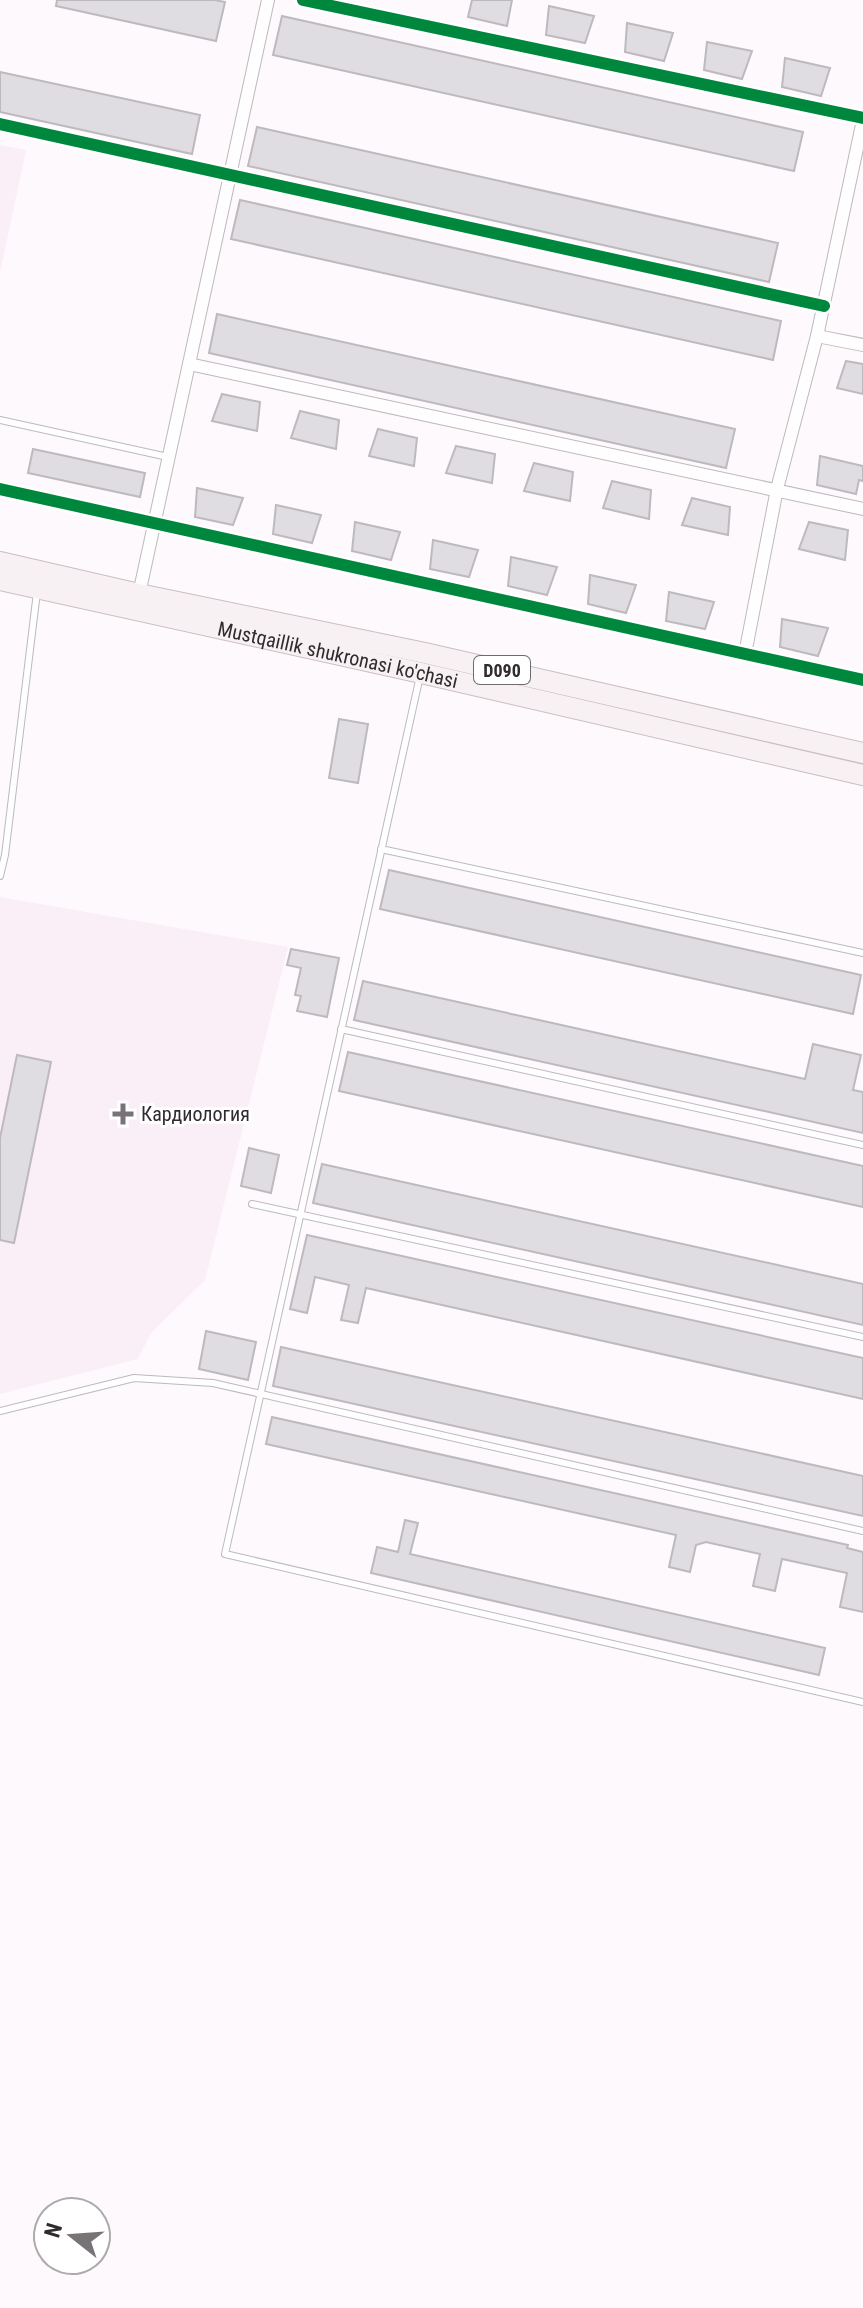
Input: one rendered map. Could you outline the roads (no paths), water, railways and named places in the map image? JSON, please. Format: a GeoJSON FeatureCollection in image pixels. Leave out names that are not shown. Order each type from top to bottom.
{"type":"FeatureCollection","features":[{"type":"Feature","properties":{"kind":"main road","name":"Mustqaillik shukronasi ko'chasi"},"geometry":{"type":"LineString","coordinates":[[0,562],[425,653],[863,753]]}},
{"type":"Feature","properties":{"kind":"main road","name":"Mustqaillik shukronasi ko'chasi"},"geometry":{"type":"LineString","coordinates":[[0,580],[863,775]]}},
{"type":"Feature","properties":{"kind":"street"},"geometry":{"type":"LineString","coordinates":[[139,594],[268,0]]}},
{"type":"Feature","properties":{"kind":"street"},"geometry":{"type":"LineString","coordinates":[[303,0],[863,119],[857,174],[777,489],[745,654]]}},
{"type":"Feature","properties":{"kind":"street"},"geometry":{"type":"LineString","coordinates":[[0,124],[824,306]]}},
{"type":"Feature","properties":{"kind":"street"},"geometry":{"type":"LineString","coordinates":[[817,336],[863,345]]}},
{"type":"Feature","properties":{"kind":"street"},"geometry":{"type":"LineString","coordinates":[[189,364],[863,509]]}},
{"type":"Feature","properties":{"kind":"street"},"geometry":{"type":"LineString","coordinates":[[0,489],[863,680]]}},
{"type":"Feature","properties":{"kind":"lane"},"geometry":{"type":"LineString","coordinates":[[0,420],[169,457]]}},
{"type":"Feature","properties":{"kind":"lane"},"geometry":{"type":"LineString","coordinates":[[0,876],[37,588]]}},
{"type":"Feature","properties":{"kind":"lane"},"geometry":{"type":"LineString","coordinates":[[421,673],[225,1554],[863,1702]]}},
{"type":"Feature","properties":{"kind":"lane"},"geometry":{"type":"LineString","coordinates":[[381,849],[863,953]]}},
{"type":"Feature","properties":{"kind":"lane"},"geometry":{"type":"LineString","coordinates":[[341,1029],[863,1145]]}},
{"type":"Feature","properties":{"kind":"lane"},"geometry":{"type":"LineString","coordinates":[[252,1204],[863,1337]]}},
{"type":"Feature","properties":{"kind":"lane"},"geometry":{"type":"LineString","coordinates":[[0,1411],[134,1378],[213,1383],[863,1531]]}},
{"type":"Feature","properties":{"kind":"place","name":"Кардиология"},"geometry":{"type":"Point","coordinates":[123,1114]}}]}
